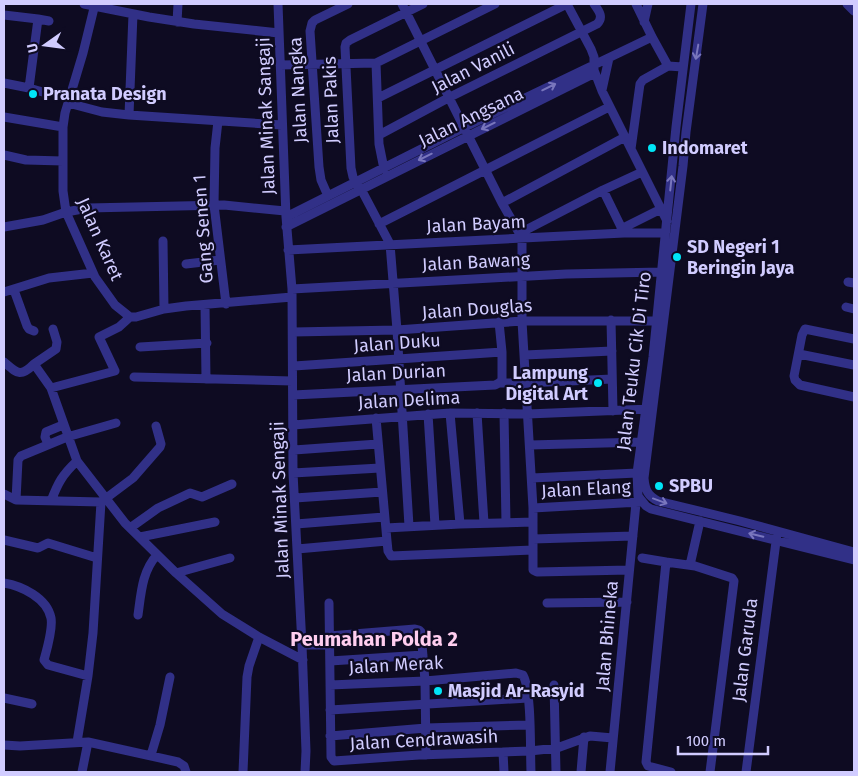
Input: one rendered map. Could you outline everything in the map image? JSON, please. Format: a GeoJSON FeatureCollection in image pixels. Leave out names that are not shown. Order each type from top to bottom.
{"type":"FeatureCollection","features":[{"type":"Feature","properties":{"kind":"street"},"geometry":{"type":"LineString","coordinates":[[84,4],[177,22],[279,33]]}},
{"type":"Feature","properties":{"kind":"street"},"geometry":{"type":"LineString","coordinates":[[177,22],[178,4]]}},
{"type":"Feature","properties":{"kind":"street","name":"Jalan Minak Sangaji"},"geometry":{"type":"LineString","coordinates":[[279,4],[286,218]]}},
{"type":"Feature","properties":{"kind":"street","name":"Jalan Nangka"},"geometry":{"type":"LineString","coordinates":[[328,196],[318,168],[310,30],[314,20],[348,4]]}},
{"type":"Feature","properties":{"kind":"street","name":"Jalan Pakis"},"geometry":{"type":"LineString","coordinates":[[358,185],[351,168],[349,153],[346,43],[404,8],[423,4]]}},
{"type":"Feature","properties":{"kind":"street"},"geometry":{"type":"LineString","coordinates":[[280,65],[376,63],[495,4]]}},
{"type":"Feature","properties":{"kind":"street"},"geometry":{"type":"LineString","coordinates":[[378,98],[567,4],[594,57],[594,70],[609,107],[642,172],[669,206],[623,231],[603,190]]}},
{"type":"Feature","properties":{"kind":"street","name":"Jalan Vanili"},"geometry":{"type":"LineString","coordinates":[[379,135],[597,24],[601,16],[594,4]]}},
{"type":"Feature","properties":{"kind":"street"},"geometry":{"type":"LineString","coordinates":[[636,4],[668,66]]}},
{"type":"Feature","properties":{"kind":"street"},"geometry":{"type":"LineString","coordinates":[[644,22],[648,4]]}},
{"type":"Feature","properties":{"kind":"street"},"geometry":{"type":"LineString","coordinates":[[631,149],[640,84],[643,80],[668,66],[682,67],[690,4]]}},
{"type":"Feature","properties":{"kind":"street","name":"Jalan Teuku Cik Di Tiro"},"geometry":{"type":"LineString","coordinates":[[660,320],[661,272],[665,233],[690,97],[703,4]]}},
{"type":"Feature","properties":{"kind":"street"},"geometry":{"type":"LineString","coordinates":[[846,4],[854,11]]}},
{"type":"Feature","properties":{"kind":"street","name":"Jalan Karet"},"geometry":{"type":"LineString","coordinates":[[95,5],[68,102],[63,127],[63,191],[66,212],[93,273],[115,305],[130,318]]}},
{"type":"Feature","properties":{"kind":"street","name":"Jalan Angsana"},"geometry":{"type":"LineString","coordinates":[[404,8],[467,131]]}},
{"type":"Feature","properties":{"kind":"street"},"geometry":{"type":"LineString","coordinates":[[129,115],[133,14]]}},
{"type":"Feature","properties":{"kind":"street"},"geometry":{"type":"LineString","coordinates":[[4,15],[49,21]]}},
{"type":"Feature","properties":{"kind":"street"},"geometry":{"type":"LineString","coordinates":[[29,88],[38,20]]}},
{"type":"Feature","properties":{"kind":"street","name":"Jalan Angsana"},"geometry":{"type":"LineString","coordinates":[[286,218],[594,70],[609,58],[652,37]]}},
{"type":"Feature","properties":{"kind":"street"},"geometry":{"type":"LineString","coordinates":[[602,91],[609,58]]}},
{"type":"Feature","properties":{"kind":"street"},"geometry":{"type":"LineString","coordinates":[[376,63],[380,152],[384,168]]}},
{"type":"Feature","properties":{"kind":"street","name":"Jalan Teuku Cik Di Tiro"},"geometry":{"type":"LineString","coordinates":[[682,67],[677,101],[680,99],[660,320],[649,409],[644,478],[645,488],[650,497],[658,501],[854,560]]}},
{"type":"Feature","properties":{"kind":"street"},"geometry":{"type":"LineString","coordinates":[[4,83],[46,93]]}},
{"type":"Feature","properties":{"kind":"street"},"geometry":{"type":"LineString","coordinates":[[680,99],[690,97]]}},
{"type":"Feature","properties":{"kind":"street"},"geometry":{"type":"LineString","coordinates":[[68,102],[102,112],[129,115],[282,125]]}},
{"type":"Feature","properties":{"kind":"street"},"geometry":{"type":"LineString","coordinates":[[379,224],[609,107]]}},
{"type":"Feature","properties":{"kind":"street"},"geometry":{"type":"LineString","coordinates":[[4,118],[63,127]]}},
{"type":"Feature","properties":{"kind":"street","name":"Gang Senen 1"},"geometry":{"type":"LineString","coordinates":[[218,121],[215,148],[214,205],[226,304]]}},
{"type":"Feature","properties":{"kind":"street"},"geometry":{"type":"LineString","coordinates":[[4,227],[43,220],[66,212],[118,206],[214,205],[286,218],[328,196],[358,185],[384,168],[467,131],[502,203],[521,236],[522,321],[532,478],[533,567],[535,572],[629,570]]}},
{"type":"Feature","properties":{"kind":"street"},"geometry":{"type":"LineString","coordinates":[[502,203],[625,137]]}},
{"type":"Feature","properties":{"kind":"street"},"geometry":{"type":"LineString","coordinates":[[4,155],[26,160],[62,162]]}},
{"type":"Feature","properties":{"kind":"street"},"geometry":{"type":"LineString","coordinates":[[521,236],[603,190],[642,172]]}},
{"type":"Feature","properties":{"kind":"street"},"geometry":{"type":"LineString","coordinates":[[358,185],[390,244],[409,526]]}},
{"type":"Feature","properties":{"kind":"street","name":"Jalan Minak Sengaji"},"geometry":{"type":"LineString","coordinates":[[286,218],[292,293],[294,473],[306,751],[305,772]]}},
{"type":"Feature","properties":{"kind":"street","name":"Jalan Bayam"},"geometry":{"type":"LineString","coordinates":[[288,250],[623,231],[665,233]]}},
{"type":"Feature","properties":{"kind":"street"},"geometry":{"type":"LineString","coordinates":[[163,241],[164,309]]}},
{"type":"Feature","properties":{"kind":"street"},"geometry":{"type":"LineString","coordinates":[[186,264],[220,260]]}},
{"type":"Feature","properties":{"kind":"street","name":"Jalan Bawang"},"geometry":{"type":"LineString","coordinates":[[292,293],[393,283],[521,276],[661,272]]}},
{"type":"Feature","properties":{"kind":"street"},"geometry":{"type":"LineString","coordinates":[[4,292],[49,278],[93,273]]}},
{"type":"Feature","properties":{"kind":"street"},"geometry":{"type":"LineString","coordinates":[[14,290],[27,326],[34,331]]}},
{"type":"Feature","properties":{"kind":"street"},"geometry":{"type":"LineString","coordinates":[[51,388],[115,371],[99,338],[119,327],[130,318],[164,309],[205,304],[226,304],[292,293]]}},
{"type":"Feature","properties":{"kind":"street"},"geometry":{"type":"LineString","coordinates":[[205,304],[206,379]]}},
{"type":"Feature","properties":{"kind":"street"},"geometry":{"type":"LineString","coordinates":[[611,320],[613,411]]}},
{"type":"Feature","properties":{"kind":"street","name":"Jalan Douglas"},"geometry":{"type":"LineString","coordinates":[[293,332],[397,330],[522,321],[660,320]]}},
{"type":"Feature","properties":{"kind":"street"},"geometry":{"type":"LineString","coordinates":[[499,322],[502,352],[502,380],[499,383]]}},
{"type":"Feature","properties":{"kind":"street"},"geometry":{"type":"LineString","coordinates":[[4,362],[19,374],[26,372],[56,349],[57,342],[53,329]]}},
{"type":"Feature","properties":{"kind":"street"},"geometry":{"type":"LineString","coordinates":[[854,339],[808,329],[803,331],[794,376],[800,385],[854,397]]}},
{"type":"Feature","properties":{"kind":"street"},"geometry":{"type":"LineString","coordinates":[[140,347],[207,343]]}},
{"type":"Feature","properties":{"kind":"street"},"geometry":{"type":"LineString","coordinates":[[525,354],[612,351]]}},
{"type":"Feature","properties":{"kind":"street","name":"Jalan Duku"},"geometry":{"type":"LineString","coordinates":[[294,366],[502,352]]}},
{"type":"Feature","properties":{"kind":"street"},"geometry":{"type":"LineString","coordinates":[[799,354],[854,365]]}},
{"type":"Feature","properties":{"kind":"street"},"geometry":{"type":"LineString","coordinates":[[34,364],[51,388],[77,462],[103,501],[157,555],[222,614],[302,660]]}},
{"type":"Feature","properties":{"kind":"street"},"geometry":{"type":"LineString","coordinates":[[134,377],[292,381]]}},
{"type":"Feature","properties":{"kind":"street","name":"Jalan Durian"},"geometry":{"type":"LineString","coordinates":[[293,394],[612,379]]}},
{"type":"Feature","properties":{"kind":"street","name":"Jalan Teuku Cik Di Tiro"},"geometry":{"type":"LineString","coordinates":[[649,409],[638,473],[637,491],[639,502],[651,508],[702,522],[776,535],[854,552]]}},
{"type":"Feature","properties":{"kind":"street","name":"Jalan Delima"},"geometry":{"type":"LineString","coordinates":[[293,425],[450,413],[528,414],[649,409]]}},
{"type":"Feature","properties":{"kind":"street"},"geometry":{"type":"LineString","coordinates":[[450,413],[460,524]]}},
{"type":"Feature","properties":{"kind":"street"},"geometry":{"type":"LineString","coordinates":[[504,413],[506,522]]}},
{"type":"Feature","properties":{"kind":"street"},"geometry":{"type":"LineString","coordinates":[[428,414],[435,525]]}},
{"type":"Feature","properties":{"kind":"street"},"geometry":{"type":"LineString","coordinates":[[477,414],[484,523]]}},
{"type":"Feature","properties":{"kind":"street"},"geometry":{"type":"LineString","coordinates":[[376,418],[384,517],[388,551],[391,556],[533,550]]}},
{"type":"Feature","properties":{"kind":"street"},"geometry":{"type":"LineString","coordinates":[[16,500],[18,460],[21,456],[67,437],[116,423]]}},
{"type":"Feature","properties":{"kind":"street"},"geometry":{"type":"LineString","coordinates":[[48,444],[45,437],[46,432],[63,425]]}},
{"type":"Feature","properties":{"kind":"street"},"geometry":{"type":"LineString","coordinates":[[4,494],[16,500],[103,501],[133,478],[160,447],[161,444],[156,426]]}},
{"type":"Feature","properties":{"kind":"street"},"geometry":{"type":"LineString","coordinates":[[530,445],[642,442]]}},
{"type":"Feature","properties":{"kind":"street"},"geometry":{"type":"LineString","coordinates":[[294,450],[378,444]]}},
{"type":"Feature","properties":{"kind":"street"},"geometry":{"type":"LineString","coordinates":[[51,501],[57,485],[64,474],[77,462]]}},
{"type":"Feature","properties":{"kind":"street"},"geometry":{"type":"LineString","coordinates":[[294,473],[380,468]]}},
{"type":"Feature","properties":{"kind":"street"},"geometry":{"type":"LineString","coordinates":[[532,478],[638,473]]}},
{"type":"Feature","properties":{"kind":"street"},"geometry":{"type":"LineString","coordinates":[[130,528],[158,508],[190,493],[202,497],[232,484]]}},
{"type":"Feature","properties":{"kind":"street"},"geometry":{"type":"LineString","coordinates":[[295,498],[382,492]]}},
{"type":"Feature","properties":{"kind":"street"},"geometry":{"type":"LineString","coordinates":[[76,742],[88,676],[93,633],[96,558],[103,501]]}},
{"type":"Feature","properties":{"kind":"street","name":"Jalan Elang"},"geometry":{"type":"LineString","coordinates":[[533,508],[639,502]]}},
{"type":"Feature","properties":{"kind":"street","name":"Jalan Bhineka"},"geometry":{"type":"LineString","coordinates":[[610,772],[629,570],[639,502]]}},
{"type":"Feature","properties":{"kind":"street"},"geometry":{"type":"LineString","coordinates":[[296,524],[384,517]]}},
{"type":"Feature","properties":{"kind":"street"},"geometry":{"type":"LineString","coordinates":[[140,537],[215,522]]}},
{"type":"Feature","properties":{"kind":"street"},"geometry":{"type":"LineString","coordinates":[[386,528],[533,522]]}},
{"type":"Feature","properties":{"kind":"street"},"geometry":{"type":"LineString","coordinates":[[692,566],[702,522]]}},
{"type":"Feature","properties":{"kind":"street","name":"Jalan Garuda"},"geometry":{"type":"LineString","coordinates":[[746,772],[776,535]]}},
{"type":"Feature","properties":{"kind":"street"},"geometry":{"type":"LineString","coordinates":[[534,540],[633,536]]}},
{"type":"Feature","properties":{"kind":"street"},"geometry":{"type":"LineString","coordinates":[[4,540],[38,548],[48,543],[96,558]]}},
{"type":"Feature","properties":{"kind":"street"},"geometry":{"type":"LineString","coordinates":[[297,549],[387,541]]}},
{"type":"Feature","properties":{"kind":"street"},"geometry":{"type":"LineString","coordinates":[[138,615],[142,585],[151,562],[157,555]]}},
{"type":"Feature","properties":{"kind":"street"},"geometry":{"type":"LineString","coordinates":[[176,573],[230,558]]}},
{"type":"Feature","properties":{"kind":"street"},"geometry":{"type":"LineString","coordinates":[[642,558],[692,566],[732,578],[735,584],[710,772]]}},
{"type":"Feature","properties":{"kind":"street"},"geometry":{"type":"LineString","coordinates":[[666,562],[646,762],[648,766],[671,772]]}},
{"type":"Feature","properties":{"kind":"street"},"geometry":{"type":"LineString","coordinates":[[4,583],[23,589],[41,601],[48,610],[52,624],[44,660],[46,663],[88,676]]}},
{"type":"Feature","properties":{"kind":"street"},"geometry":{"type":"LineString","coordinates":[[547,603],[627,602]]}},
{"type":"Feature","properties":{"kind":"street","name":"Jalan Cendrawasih"},"geometry":{"type":"LineString","coordinates":[[329,603],[330,736],[331,757],[334,762],[426,755],[530,751],[556,748],[584,737],[613,738]]}},
{"type":"Feature","properties":{"kind":"street"},"geometry":{"type":"LineString","coordinates":[[302,645],[419,630],[423,638],[426,755]]}},
{"type":"Feature","properties":{"kind":"street"},"geometry":{"type":"LineString","coordinates":[[243,772],[247,677],[259,637]]}},
{"type":"Feature","properties":{"kind":"street"},"geometry":{"type":"LineString","coordinates":[[330,661],[423,655]]}},
{"type":"Feature","properties":{"kind":"street","name":"Jalan Merak"},"geometry":{"type":"LineString","coordinates":[[330,685],[425,681],[516,673],[523,675],[526,680],[528,698]]}},
{"type":"Feature","properties":{"kind":"street"},"geometry":{"type":"LineString","coordinates":[[151,755],[160,725],[170,677]]}},
{"type":"Feature","properties":{"kind":"street"},"geometry":{"type":"LineString","coordinates":[[554,685],[556,772]]}},
{"type":"Feature","properties":{"kind":"street"},"geometry":{"type":"LineString","coordinates":[[4,698],[32,704]]}},
{"type":"Feature","properties":{"kind":"street"},"geometry":{"type":"LineString","coordinates":[[330,710],[528,698],[531,772]]}},
{"type":"Feature","properties":{"kind":"street"},"geometry":{"type":"LineString","coordinates":[[330,736],[426,728],[529,725]]}},
{"type":"Feature","properties":{"kind":"street"},"geometry":{"type":"LineString","coordinates":[[580,772],[584,737]]}},
{"type":"Feature","properties":{"kind":"street"},"geometry":{"type":"LineString","coordinates":[[82,772],[88,742]]}},
{"type":"Feature","properties":{"kind":"street"},"geometry":{"type":"LineString","coordinates":[[4,745],[20,746],[88,742],[178,762],[184,766],[186,772]]}},
{"type":"Feature","properties":{"kind":"street"},"geometry":{"type":"LineString","coordinates":[[503,752],[504,772]]}},
{"type":"Feature","properties":{"kind":"place","name":"Pranata Design"},"geometry":{"type":"Point","coordinates":[33,94]}},
{"type":"Feature","properties":{"kind":"place","name":"Indomaret"},"geometry":{"type":"Point","coordinates":[652,148]}},
{"type":"Feature","properties":{"kind":"place","name":"SD Negeri 1 Beringin Jaya"},"geometry":{"type":"Point","coordinates":[677,257]}},
{"type":"Feature","properties":{"kind":"place","name":"Lampung Digital Art"},"geometry":{"type":"Point","coordinates":[598,383]}},
{"type":"Feature","properties":{"kind":"place","name":"SPBU"},"geometry":{"type":"Point","coordinates":[659,486]}},
{"type":"Feature","properties":{"kind":"place","name":"Masjid Ar-Rasyid"},"geometry":{"type":"Point","coordinates":[438,691]}},
{"type":"Feature","properties":{"kind":"district","name":"Peumahan Polda 2"},"geometry":{"type":"Point","coordinates":[374,639]}}]}
